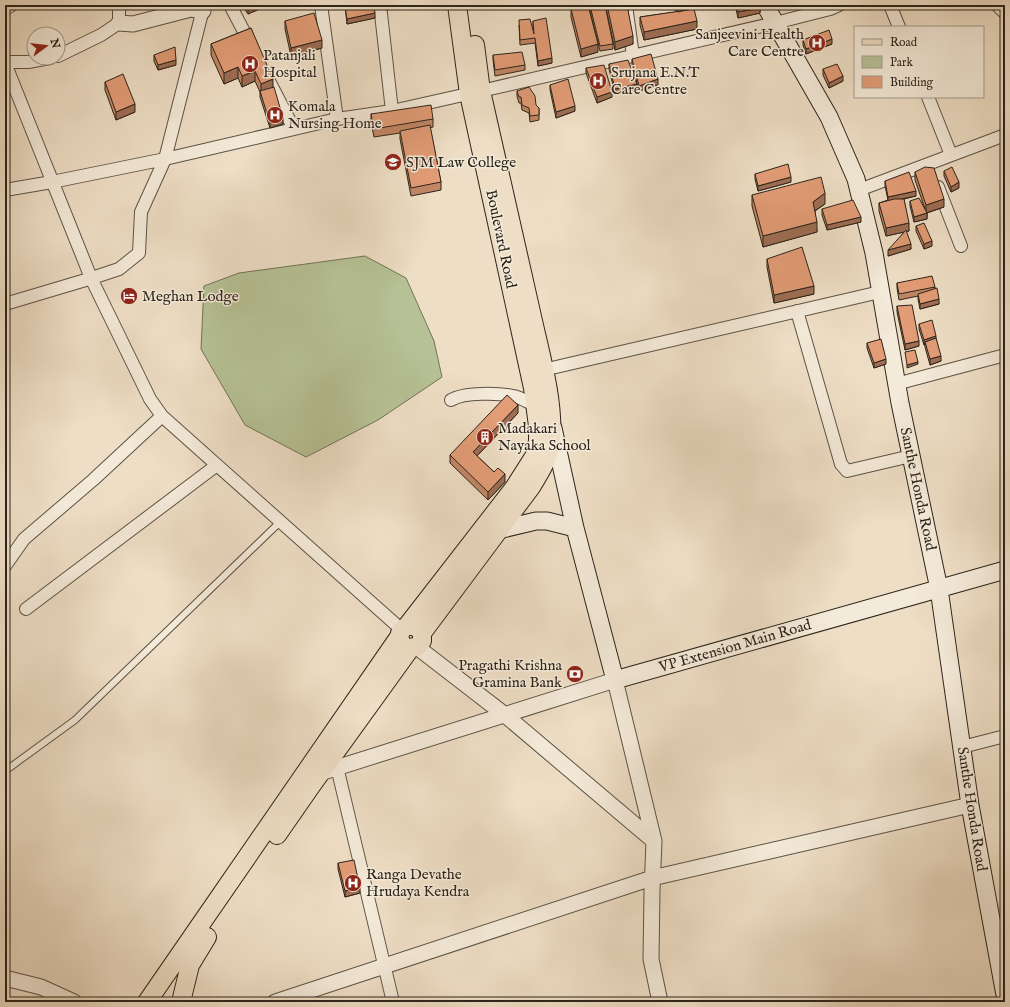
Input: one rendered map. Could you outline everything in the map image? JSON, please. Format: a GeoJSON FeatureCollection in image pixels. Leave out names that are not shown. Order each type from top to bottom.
{"type":"FeatureCollection","features":[{"type":"Feature","properties":{"kind":"main road","name":"Boulevard Road"},"geometry":{"type":"LineString","coordinates":[[457,5],[534,388],[544,414]]}},
{"type":"Feature","properties":{"kind":"main road","name":"Boulevard Road"},"geometry":{"type":"LineString","coordinates":[[469,5],[475,92],[543,370],[544,414]]}},
{"type":"Feature","properties":{"kind":"main road","name":"Santhe Honda Road"},"geometry":{"type":"LineString","coordinates":[[765,5],[829,117],[856,179],[859,190],[874,253],[896,384],[939,589],[970,805],[1005,995]]}},
{"type":"Feature","properties":{"kind":"main road"},"geometry":{"type":"LineString","coordinates":[[544,414],[615,680]]}},
{"type":"Feature","properties":{"kind":"main road"},"geometry":{"type":"LineString","coordinates":[[409,637],[498,530],[543,469],[549,454],[552,437],[544,414]]}},
{"type":"Feature","properties":{"kind":"main road"},"geometry":{"type":"LineString","coordinates":[[147,1002],[315,769],[526,470],[535,455],[544,414]]}},
{"type":"Feature","properties":{"kind":"main road"},"geometry":{"type":"LineString","coordinates":[[498,530],[541,521],[558,523],[575,528]]}},
{"type":"Feature","properties":{"kind":"main road","name":"VP Extension Main Road"},"geometry":{"type":"LineString","coordinates":[[615,680],[1005,570]]}},
{"type":"Feature","properties":{"kind":"main road"},"geometry":{"type":"LineString","coordinates":[[182,996],[190,965],[196,953],[315,769]]}},
{"type":"Feature","properties":{"kind":"main road"},"geometry":{"type":"LineString","coordinates":[[163,978],[170,977],[179,979],[182,982],[182,996]]}},
{"type":"Feature","properties":{"kind":"street"},"geometry":{"type":"LineString","coordinates":[[5,9],[12,5]]}},
{"type":"Feature","properties":{"kind":"street"},"geometry":{"type":"LineString","coordinates":[[120,5],[120,23]]}},
{"type":"Feature","properties":{"kind":"street"},"geometry":{"type":"LineString","coordinates":[[230,5],[255,53]]}},
{"type":"Feature","properties":{"kind":"street"},"geometry":{"type":"LineString","coordinates":[[321,5],[337,119]]}},
{"type":"Feature","properties":{"kind":"street"},"geometry":{"type":"LineString","coordinates":[[380,5],[392,111]]}},
{"type":"Feature","properties":{"kind":"street"},"geometry":{"type":"LineString","coordinates":[[626,5],[633,56]]}},
{"type":"Feature","properties":{"kind":"street"},"geometry":{"type":"LineString","coordinates":[[5,190],[165,159],[337,119],[392,111],[775,23],[830,9],[839,5]]}},
{"type":"Feature","properties":{"kind":"street"},"geometry":{"type":"LineString","coordinates":[[890,5],[899,26]]}},
{"type":"Feature","properties":{"kind":"street"},"geometry":{"type":"LineString","coordinates":[[997,5],[1005,13]]}},
{"type":"Feature","properties":{"kind":"street"},"geometry":{"type":"LineString","coordinates":[[5,304],[119,269],[139,253],[141,212],[165,159],[204,8],[191,9],[133,24],[120,23],[66,52]]}},
{"type":"Feature","properties":{"kind":"street"},"geometry":{"type":"LineString","coordinates":[[26,62],[5,62],[91,278],[150,399],[162,416],[409,637],[505,714],[654,841]]}},
{"type":"Feature","properties":{"kind":"street"},"geometry":{"type":"LineString","coordinates":[[262,67],[294,129]]}},
{"type":"Feature","properties":{"kind":"street"},"geometry":{"type":"LineString","coordinates":[[928,98],[951,155]]}},
{"type":"Feature","properties":{"kind":"street"},"geometry":{"type":"LineString","coordinates":[[859,190],[1005,135]]}},
{"type":"Feature","properties":{"kind":"street"},"geometry":{"type":"LineString","coordinates":[[929,164],[962,246]]}},
{"type":"Feature","properties":{"kind":"street"},"geometry":{"type":"LineString","coordinates":[[543,370],[880,292]]}},
{"type":"Feature","properties":{"kind":"street"},"geometry":{"type":"LineString","coordinates":[[797,311],[841,464],[847,471],[911,456]]}},
{"type":"Feature","properties":{"kind":"street"},"geometry":{"type":"LineString","coordinates":[[896,384],[1005,355]]}},
{"type":"Feature","properties":{"kind":"street"},"geometry":{"type":"LineString","coordinates":[[451,400],[456,397],[491,393],[515,396],[544,414]]}},
{"type":"Feature","properties":{"kind":"street"},"geometry":{"type":"LineString","coordinates":[[5,566],[24,539],[93,480],[162,416]]}},
{"type":"Feature","properties":{"kind":"street"},"geometry":{"type":"LineString","coordinates":[[26,608],[216,465]]}},
{"type":"Feature","properties":{"kind":"street"},"geometry":{"type":"LineString","coordinates":[[315,769],[337,767],[615,680],[654,841],[651,959],[660,1002]]}},
{"type":"Feature","properties":{"kind":"street"},"geometry":{"type":"LineString","coordinates":[[962,747],[1005,736]]}},
{"type":"Feature","properties":{"kind":"street"},"geometry":{"type":"LineString","coordinates":[[337,767],[393,1002]]}},
{"type":"Feature","properties":{"kind":"street"},"geometry":{"type":"LineString","coordinates":[[275,1002],[652,878],[970,805]]}},
{"type":"Feature","properties":{"kind":"street"},"geometry":{"type":"LineString","coordinates":[[5,978],[41,987],[74,1002]]}},
{"type":"Feature","properties":{"kind":"lane"},"geometry":{"type":"LineString","coordinates":[[5,771],[76,720],[280,522]]}},
{"type":"Feature","properties":{"kind":"green space"},"geometry":{"type":"Polygon","coordinates":[[[365,256],[406,278],[434,341],[442,377],[378,420],[306,457],[245,425],[201,349],[204,286],[239,273],[365,256]]]}},
{"type":"Feature","properties":{"kind":"building"},"geometry":{"type":"Polygon","coordinates":[[[245,5],[256,5],[248,9],[245,5]]]}},
{"type":"Feature","properties":{"kind":"building"},"geometry":{"type":"Polygon","coordinates":[[[374,5],[375,13],[347,19],[345,6],[374,5]]]}},
{"type":"Feature","properties":{"kind":"building"},"geometry":{"type":"Polygon","coordinates":[[[588,5],[598,44],[581,49],[571,9],[588,5]]]}},
{"type":"Feature","properties":{"kind":"building"},"geometry":{"type":"Polygon","coordinates":[[[605,5],[613,44],[600,46],[590,6],[605,5]]]}},
{"type":"Feature","properties":{"kind":"building"},"geometry":{"type":"Polygon","coordinates":[[[607,5],[627,5],[633,36],[615,42],[607,5]]]}},
{"type":"Feature","properties":{"kind":"building"},"geometry":{"type":"Polygon","coordinates":[[[676,5],[693,5],[694,8],[678,12],[676,5]]]}},
{"type":"Feature","properties":{"kind":"building"},"geometry":{"type":"Polygon","coordinates":[[[736,5],[760,5],[760,8],[738,12],[736,5]]]}},
{"type":"Feature","properties":{"kind":"building"},"geometry":{"type":"Polygon","coordinates":[[[694,9],[697,21],[644,32],[640,17],[694,9]]]}},
{"type":"Feature","properties":{"kind":"building"},"geometry":{"type":"Polygon","coordinates":[[[314,13],[322,40],[291,48],[285,21],[314,13]]]}},
{"type":"Feature","properties":{"kind":"building"},"geometry":{"type":"Polygon","coordinates":[[[546,18],[552,58],[538,61],[535,38],[520,40],[519,20],[530,19],[534,34],[533,21],[546,18]]]}},
{"type":"Feature","properties":{"kind":"building"},"geometry":{"type":"Polygon","coordinates":[[[251,28],[273,79],[261,84],[255,71],[242,76],[238,67],[224,73],[211,44],[251,28]]]}},
{"type":"Feature","properties":{"kind":"building"},"geometry":{"type":"Polygon","coordinates":[[[829,30],[832,39],[806,49],[803,40],[829,30]]]}},
{"type":"Feature","properties":{"kind":"building"},"geometry":{"type":"Polygon","coordinates":[[[175,47],[176,60],[158,65],[154,55],[175,47]]]}},
{"type":"Feature","properties":{"kind":"building"},"geometry":{"type":"Polygon","coordinates":[[[522,52],[525,65],[495,70],[493,55],[522,52]]]}},
{"type":"Feature","properties":{"kind":"building"},"geometry":{"type":"Polygon","coordinates":[[[651,54],[658,79],[639,86],[632,59],[651,54]]]}},
{"type":"Feature","properties":{"kind":"building"},"geometry":{"type":"Polygon","coordinates":[[[628,60],[637,84],[615,89],[609,64],[628,60]]]}},
{"type":"Feature","properties":{"kind":"building"},"geometry":{"type":"Polygon","coordinates":[[[837,64],[843,76],[829,83],[823,69],[837,64]]]}},
{"type":"Feature","properties":{"kind":"building"},"geometry":{"type":"Polygon","coordinates":[[[604,65],[612,92],[597,97],[586,68],[604,65]]]}},
{"type":"Feature","properties":{"kind":"building"},"geometry":{"type":"Polygon","coordinates":[[[123,74],[135,104],[116,112],[105,82],[123,74]]]}},
{"type":"Feature","properties":{"kind":"building"},"geometry":{"type":"Polygon","coordinates":[[[568,79],[575,106],[556,112],[550,85],[568,79]]]}},
{"type":"Feature","properties":{"kind":"building"},"geometry":{"type":"Polygon","coordinates":[[[274,87],[283,118],[270,123],[260,91],[274,87]]]}},
{"type":"Feature","properties":{"kind":"building"},"geometry":{"type":"Polygon","coordinates":[[[529,87],[535,96],[536,105],[539,108],[539,115],[530,116],[529,108],[522,105],[521,97],[519,97],[517,91],[529,87]]]}},
{"type":"Feature","properties":{"kind":"building"},"geometry":{"type":"Polygon","coordinates":[[[431,105],[433,119],[374,129],[371,114],[431,105]]]}},
{"type":"Feature","properties":{"kind":"building"},"geometry":{"type":"Polygon","coordinates":[[[430,125],[441,182],[411,188],[400,131],[430,125]]]}},
{"type":"Feature","properties":{"kind":"building"},"geometry":{"type":"Polygon","coordinates":[[[788,164],[791,177],[758,186],[755,174],[788,164]]]}},
{"type":"Feature","properties":{"kind":"building"},"geometry":{"type":"Polygon","coordinates":[[[925,167],[934,168],[944,199],[926,205],[915,172],[925,167]]]}},
{"type":"Feature","properties":{"kind":"building"},"geometry":{"type":"Polygon","coordinates":[[[952,167],[959,182],[951,187],[944,171],[952,167]]]}},
{"type":"Feature","properties":{"kind":"building"},"geometry":{"type":"Polygon","coordinates":[[[909,172],[916,191],[888,197],[885,181],[909,172]]]}},
{"type":"Feature","properties":{"kind":"building"},"geometry":{"type":"Polygon","coordinates":[[[821,177],[825,193],[813,202],[817,222],[763,236],[752,195],[821,177]]]}},
{"type":"Feature","properties":{"kind":"building"},"geometry":{"type":"Polygon","coordinates":[[[919,198],[927,213],[914,217],[910,201],[919,198]]]}},
{"type":"Feature","properties":{"kind":"building"},"geometry":{"type":"Polygon","coordinates":[[[894,199],[904,199],[909,223],[886,228],[879,203],[894,199]]]}},
{"type":"Feature","properties":{"kind":"building"},"geometry":{"type":"Polygon","coordinates":[[[853,200],[861,217],[827,225],[822,209],[853,200]]]}},
{"type":"Feature","properties":{"kind":"building"},"geometry":{"type":"Polygon","coordinates":[[[924,223],[932,241],[924,244],[916,226],[924,223]]]}},
{"type":"Feature","properties":{"kind":"building"},"geometry":{"type":"Polygon","coordinates":[[[906,230],[911,244],[888,250],[906,230]]]}},
{"type":"Feature","properties":{"kind":"building"},"geometry":{"type":"Polygon","coordinates":[[[802,247],[814,286],[774,295],[767,259],[802,247]]]}},
{"type":"Feature","properties":{"kind":"building"},"geometry":{"type":"Polygon","coordinates":[[[932,276],[935,287],[899,294],[897,283],[932,276]]]}},
{"type":"Feature","properties":{"kind":"building"},"geometry":{"type":"Polygon","coordinates":[[[937,288],[939,299],[920,304],[918,294],[937,288]]]}},
{"type":"Feature","properties":{"kind":"building"},"geometry":{"type":"Polygon","coordinates":[[[912,305],[919,341],[905,344],[897,306],[912,305]]]}},
{"type":"Feature","properties":{"kind":"building"},"geometry":{"type":"Polygon","coordinates":[[[932,320],[936,336],[924,340],[919,324],[932,320]]]}},
{"type":"Feature","properties":{"kind":"building"},"geometry":{"type":"Polygon","coordinates":[[[936,338],[941,356],[930,359],[925,342],[936,338]]]}},
{"type":"Feature","properties":{"kind":"building"},"geometry":{"type":"Polygon","coordinates":[[[881,339],[886,359],[874,363],[867,343],[881,339]]]}},
{"type":"Feature","properties":{"kind":"building"},"geometry":{"type":"Polygon","coordinates":[[[915,350],[918,362],[907,365],[905,352],[915,350]]]}},
{"type":"Feature","properties":{"kind":"building","name":"Madakari Nayaka School"},"geometry":{"type":"Polygon","coordinates":[[[507,395],[518,405],[473,452],[494,472],[498,468],[505,474],[488,492],[450,455],[507,395]]]}},
{"type":"Feature","properties":{"kind":"building"},"geometry":{"type":"Polygon","coordinates":[[[354,860],[360,888],[345,891],[338,863],[354,860]]]}},
{"type":"Feature","properties":{"kind":"place","name":"Sanjeevini Health Care Centre"},"geometry":{"type":"Point","coordinates":[817,43]}},
{"type":"Feature","properties":{"kind":"place","name":"Patanjali Hospital"},"geometry":{"type":"Point","coordinates":[250,64]}},
{"type":"Feature","properties":{"kind":"place","name":"Srujana E.N.T Care Centre"},"geometry":{"type":"Point","coordinates":[598,81]}},
{"type":"Feature","properties":{"kind":"place","name":"Komala Nursing Home"},"geometry":{"type":"Point","coordinates":[275,115]}},
{"type":"Feature","properties":{"kind":"place","name":"SJM Law College"},"geometry":{"type":"Point","coordinates":[393,162]}},
{"type":"Feature","properties":{"kind":"place","name":"Meghan Lodge"},"geometry":{"type":"Point","coordinates":[129,296]}},
{"type":"Feature","properties":{"kind":"place","name":"Madakari Nayaka School"},"geometry":{"type":"Point","coordinates":[485,437]}},
{"type":"Feature","properties":{"kind":"place","name":"Pragathi Krishna Gramina Bank"},"geometry":{"type":"Point","coordinates":[575,674]}},
{"type":"Feature","properties":{"kind":"place","name":"Ranga Devathe Hrudaya Kendra"},"geometry":{"type":"Point","coordinates":[353,883]}}]}
